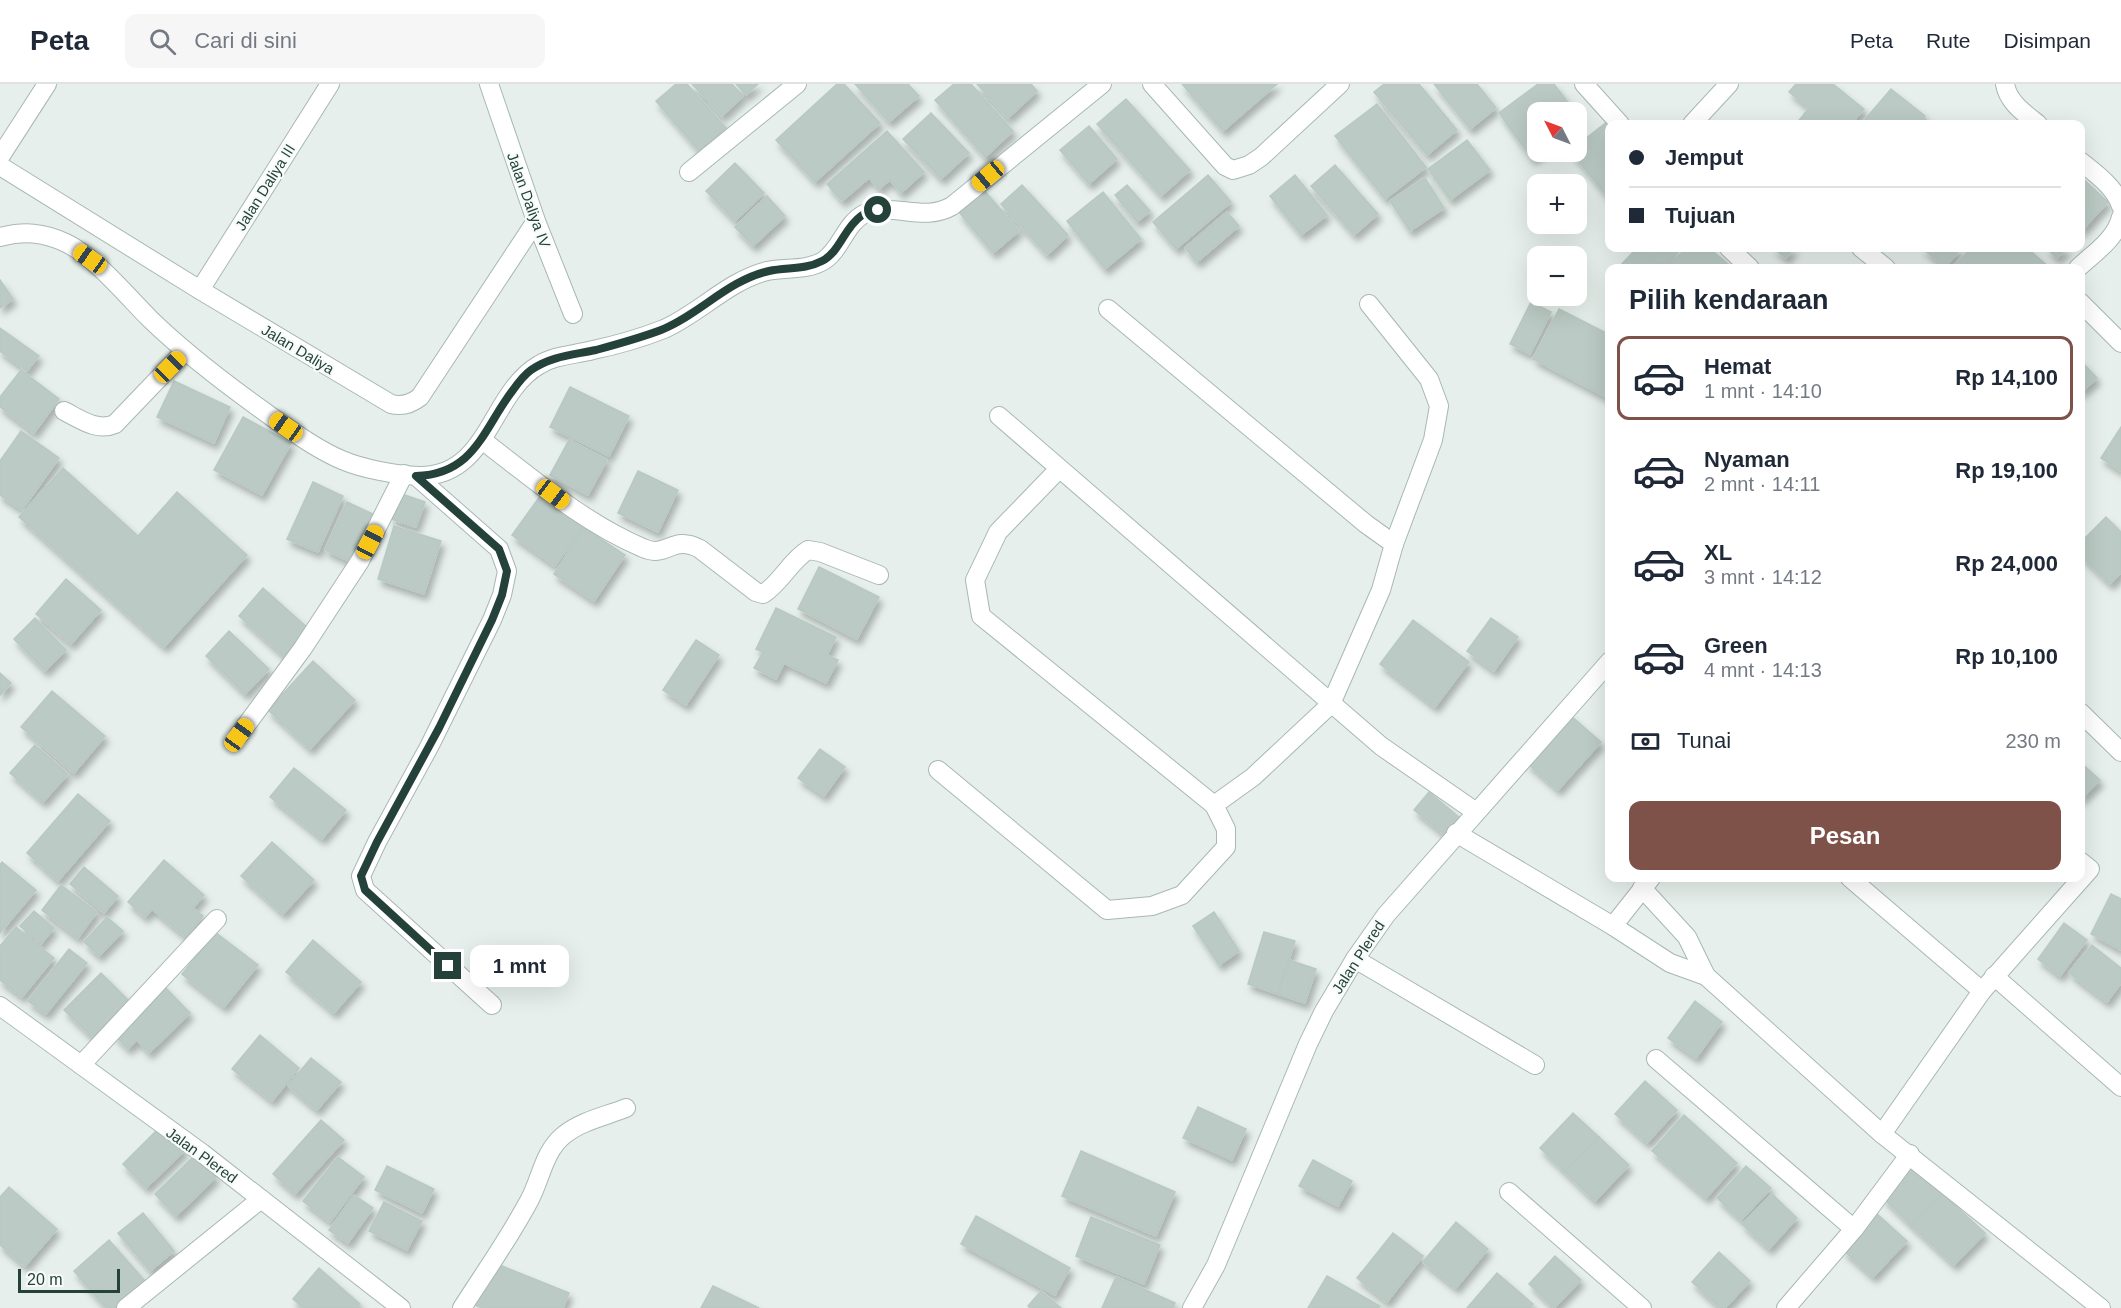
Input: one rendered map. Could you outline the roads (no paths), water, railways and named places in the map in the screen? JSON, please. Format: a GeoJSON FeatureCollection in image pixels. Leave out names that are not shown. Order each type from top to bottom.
{"type":"FeatureCollection","features":[{"type":"Feature","properties":{"kind":"street"},"geometry":{"type":"LineString","coordinates":[[0,157],[47,84]]}},
{"type":"Feature","properties":{"kind":"street","name":"Jalan Daliya III"},"geometry":{"type":"LineString","coordinates":[[200,290],[330,84]]}},
{"type":"Feature","properties":{"kind":"street","name":"Jalan Daliya IV"},"geometry":{"type":"LineString","coordinates":[[489,84],[536,221],[573,314]]}},
{"type":"Feature","properties":{"kind":"street"},"geometry":{"type":"LineString","coordinates":[[690,172],[797,84]]}},
{"type":"Feature","properties":{"kind":"street"},"geometry":{"type":"LineString","coordinates":[[0,237],[18,233],[41,233],[68,244],[90,259],[184,352],[252,403],[318,448],[360,467],[410,475],[437,474],[458,464],[482,440],[507,398],[528,371],[556,357],[627,341],[663,329],[690,316],[740,281],[769,271],[798,268],[825,260],[837,247],[852,224],[862,215],[878,210],[941,213],[1102,84]]}},
{"type":"Feature","properties":{"kind":"street"},"geometry":{"type":"LineString","coordinates":[[1152,84],[1225,166],[1233,170],[1249,165],[1261,157],[1340,84]]}},
{"type":"Feature","properties":{"kind":"street"},"geometry":{"type":"LineString","coordinates":[[1584,84],[1616,120]]}},
{"type":"Feature","properties":{"kind":"street"},"geometry":{"type":"LineString","coordinates":[[1705,120],[1729,84]]}},
{"type":"Feature","properties":{"kind":"street"},"geometry":{"type":"LineString","coordinates":[[2005,84],[2012,100],[2034,120]]}},
{"type":"Feature","properties":{"kind":"street"},"geometry":{"type":"LineString","coordinates":[[2085,164],[2103,179],[2114,192],[2121,206]]}},
{"type":"Feature","properties":{"kind":"street","name":"Jalan Daliya"},"geometry":{"type":"LineString","coordinates":[[0,166],[200,290],[391,404],[398,406],[408,405],[420,397],[536,221]]}},
{"type":"Feature","properties":{"kind":"street"},"geometry":{"type":"LineString","coordinates":[[2082,264],[2111,237],[2121,217]]}},
{"type":"Feature","properties":{"kind":"street"},"geometry":{"type":"LineString","coordinates":[[1734,252],[1746,264]]}},
{"type":"Feature","properties":{"kind":"street"},"geometry":{"type":"LineString","coordinates":[[1866,252],[1881,264]]}},
{"type":"Feature","properties":{"kind":"street"},"geometry":{"type":"LineString","coordinates":[[1214,805],[1253,777],[1331,704],[1381,590],[1394,544],[1433,440],[1438,406],[1429,379],[1369,304]]}},
{"type":"Feature","properties":{"kind":"street"},"geometry":{"type":"LineString","coordinates":[[2085,307],[2121,343]]}},
{"type":"Feature","properties":{"kind":"street"},"geometry":{"type":"LineString","coordinates":[[1108,309],[1366,524],[1394,544]]}},
{"type":"Feature","properties":{"kind":"street"},"geometry":{"type":"LineString","coordinates":[[64,411],[96,427],[115,424],[184,352]]}},
{"type":"Feature","properties":{"kind":"street"},"geometry":{"type":"LineString","coordinates":[[999,416],[1381,746],[1476,812]]}},
{"type":"Feature","properties":{"kind":"street"},"geometry":{"type":"LineString","coordinates":[[482,440],[563,501],[620,536],[654,552],[682,543],[690,543],[756,592],[763,594],[771,590],[799,556],[808,550],[820,552],[879,575]]}},
{"type":"Feature","properties":{"kind":"street"},"geometry":{"type":"LineString","coordinates":[[938,770],[1107,910],[1152,906],[1182,895],[1226,847],[1226,829],[1214,805],[981,616],[975,580],[998,532],[1059,469]]}},
{"type":"Feature","properties":{"kind":"street"},"geometry":{"type":"LineString","coordinates":[[239,735],[303,648],[354,570],[410,475]]}},
{"type":"Feature","properties":{"kind":"street"},"geometry":{"type":"LineString","coordinates":[[410,475],[499,549],[507,571],[502,595],[492,620],[361,876],[365,890],[492,1005]]}},
{"type":"Feature","properties":{"kind":"street","name":"Jalan Plered"},"geometry":{"type":"LineString","coordinates":[[1192,1308],[1216,1265],[1308,1044],[1324,1011],[1355,959],[1386,915],[1456,833],[1605,668]]}},
{"type":"Feature","properties":{"kind":"street"},"geometry":{"type":"LineString","coordinates":[[2085,717],[2121,752]]}},
{"type":"Feature","properties":{"kind":"street"},"geometry":{"type":"LineString","coordinates":[[1456,833],[1670,963],[1706,976],[1882,1134],[2101,1308]]}},
{"type":"Feature","properties":{"kind":"street"},"geometry":{"type":"LineString","coordinates":[[1855,882],[1982,991]]}},
{"type":"Feature","properties":{"kind":"street"},"geometry":{"type":"LineString","coordinates":[[1882,1134],[1982,991],[2078,882]]}},
{"type":"Feature","properties":{"kind":"street"},"geometry":{"type":"LineString","coordinates":[[1612,926],[1646,883],[1687,937],[1706,976]]}},
{"type":"Feature","properties":{"kind":"street"},"geometry":{"type":"LineString","coordinates":[[81,1065],[217,919]]}},
{"type":"Feature","properties":{"kind":"street"},"geometry":{"type":"LineString","coordinates":[[1355,959],[1534,1065]]}},
{"type":"Feature","properties":{"kind":"street"},"geometry":{"type":"LineString","coordinates":[[1994,976],[2121,1087]]}},
{"type":"Feature","properties":{"kind":"street","name":"Jalan Plered"},"geometry":{"type":"LineString","coordinates":[[0,1006],[202,1153],[401,1308]]}},
{"type":"Feature","properties":{"kind":"street"},"geometry":{"type":"LineString","coordinates":[[1656,1059],[1854,1229]]}},
{"type":"Feature","properties":{"kind":"street"},"geometry":{"type":"LineString","coordinates":[[462,1308],[531,1198],[546,1156],[554,1145],[563,1135],[579,1125],[626,1108]]}},
{"type":"Feature","properties":{"kind":"street"},"geometry":{"type":"LineString","coordinates":[[1797,1304],[1910,1154]]}},
{"type":"Feature","properties":{"kind":"street"},"geometry":{"type":"LineString","coordinates":[[1509,1192],[1642,1308]]}},
{"type":"Feature","properties":{"kind":"street"},"geometry":{"type":"LineString","coordinates":[[126,1308],[261,1199]]}}]}
